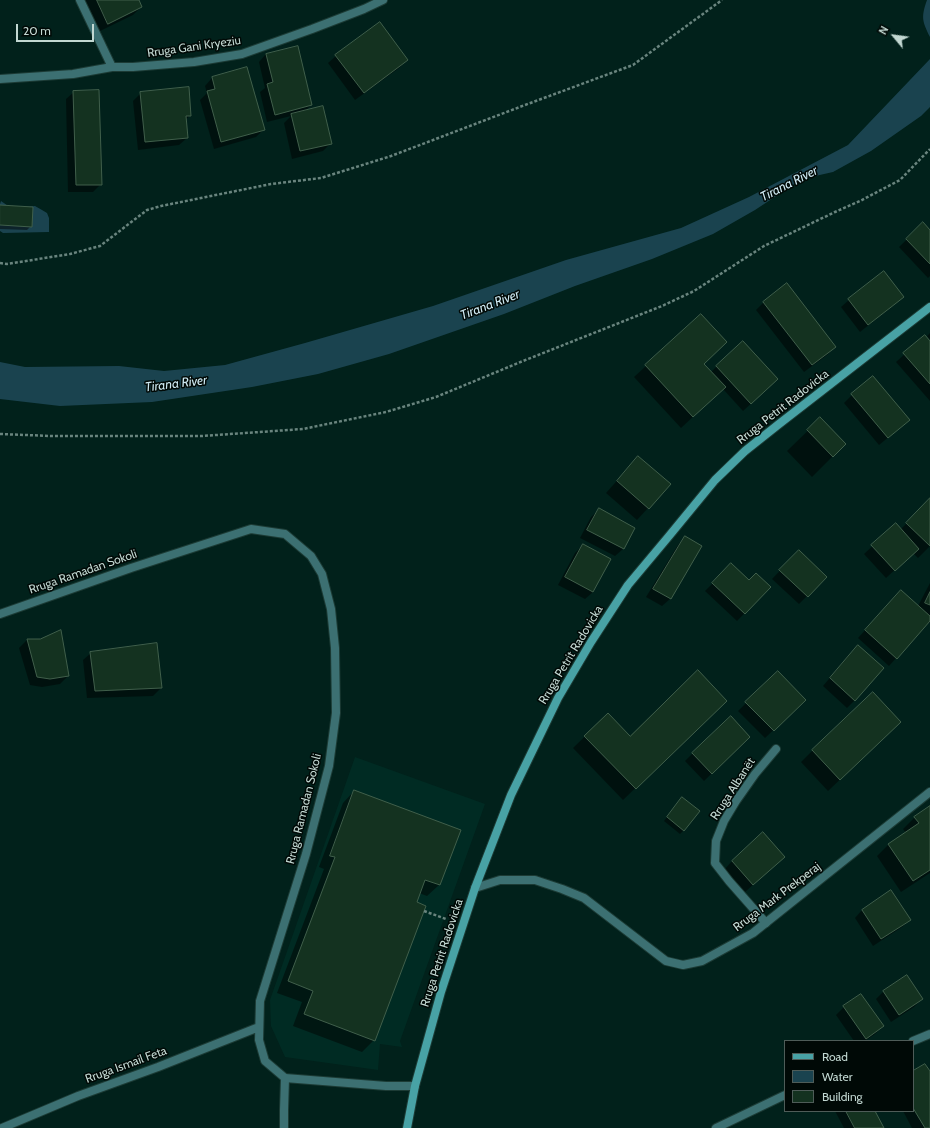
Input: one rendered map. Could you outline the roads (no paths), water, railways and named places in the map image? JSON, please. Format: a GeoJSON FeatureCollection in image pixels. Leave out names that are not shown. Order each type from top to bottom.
{"type":"FeatureCollection","features":[{"type":"Feature","properties":{"kind":"main road","name":"Rruga Petrit Radovicka"},"geometry":{"type":"LineString","coordinates":[[407,1128],[415,1086],[441,992],[475,888],[511,795],[558,698],[591,642],[628,585],[715,480],[745,451],[930,307]]}},
{"type":"Feature","properties":{"kind":"street"},"geometry":{"type":"LineString","coordinates":[[80,0],[112,67]]}},
{"type":"Feature","properties":{"kind":"street","name":"Rruga Gani Kryeziu"},"geometry":{"type":"LineString","coordinates":[[0,79],[73,74],[112,67],[133,67],[194,62],[242,54],[312,29],[383,0]]}},
{"type":"Feature","properties":{"kind":"street","name":"Rruga Ramadan Sokoli"},"geometry":{"type":"LineString","coordinates":[[0,614],[131,568],[251,529],[285,534],[311,556],[322,574],[331,609],[335,648],[336,713],[329,766],[306,854],[260,1001],[259,1040],[265,1061],[285,1078]]}},
{"type":"Feature","properties":{"kind":"street","name":"Rruga Albanët"},"geometry":{"type":"LineString","coordinates":[[766,923],[715,863],[716,841],[724,821],[740,796],[755,774],[776,750]]}},
{"type":"Feature","properties":{"kind":"street","name":"Rruga Mark Prekperaj"},"geometry":{"type":"LineString","coordinates":[[475,888],[500,880],[535,880],[584,898],[666,961],[683,965],[702,961],[753,933],[930,792]]}},
{"type":"Feature","properties":{"kind":"street","name":"Rruga Ismail Feta"},"geometry":{"type":"LineString","coordinates":[[2,1128],[78,1096],[158,1067],[259,1027]]}},
{"type":"Feature","properties":{"kind":"street"},"geometry":{"type":"LineString","coordinates":[[914,1041],[930,1034]]}},
{"type":"Feature","properties":{"kind":"street"},"geometry":{"type":"LineString","coordinates":[[284,1128],[285,1078],[386,1086],[415,1086]]}},
{"type":"Feature","properties":{"kind":"street"},"geometry":{"type":"LineString","coordinates":[[716,1128],[784,1095]]}},
{"type":"Feature","properties":{"kind":"water"},"geometry":{"type":"Polygon","coordinates":[[[927,0],[930,0],[930,37],[923,19],[927,0]]]}},
{"type":"Feature","properties":{"kind":"water","name":"Tirana River"},"geometry":{"type":"Polygon","coordinates":[[[930,59],[930,107],[921,116],[871,151],[833,172],[802,179],[755,210],[713,234],[652,259],[575,286],[504,314],[389,354],[318,374],[252,387],[152,402],[60,406],[0,399],[0,362],[25,367],[119,366],[164,371],[225,365],[433,306],[566,260],[681,228],[749,197],[848,145],[930,59]]]}},
{"type":"Feature","properties":{"kind":"water"},"geometry":{"type":"Polygon","coordinates":[[[1,201],[11,208],[35,206],[47,213],[49,218],[49,232],[3,233],[0,231],[1,201]]]}}]}
